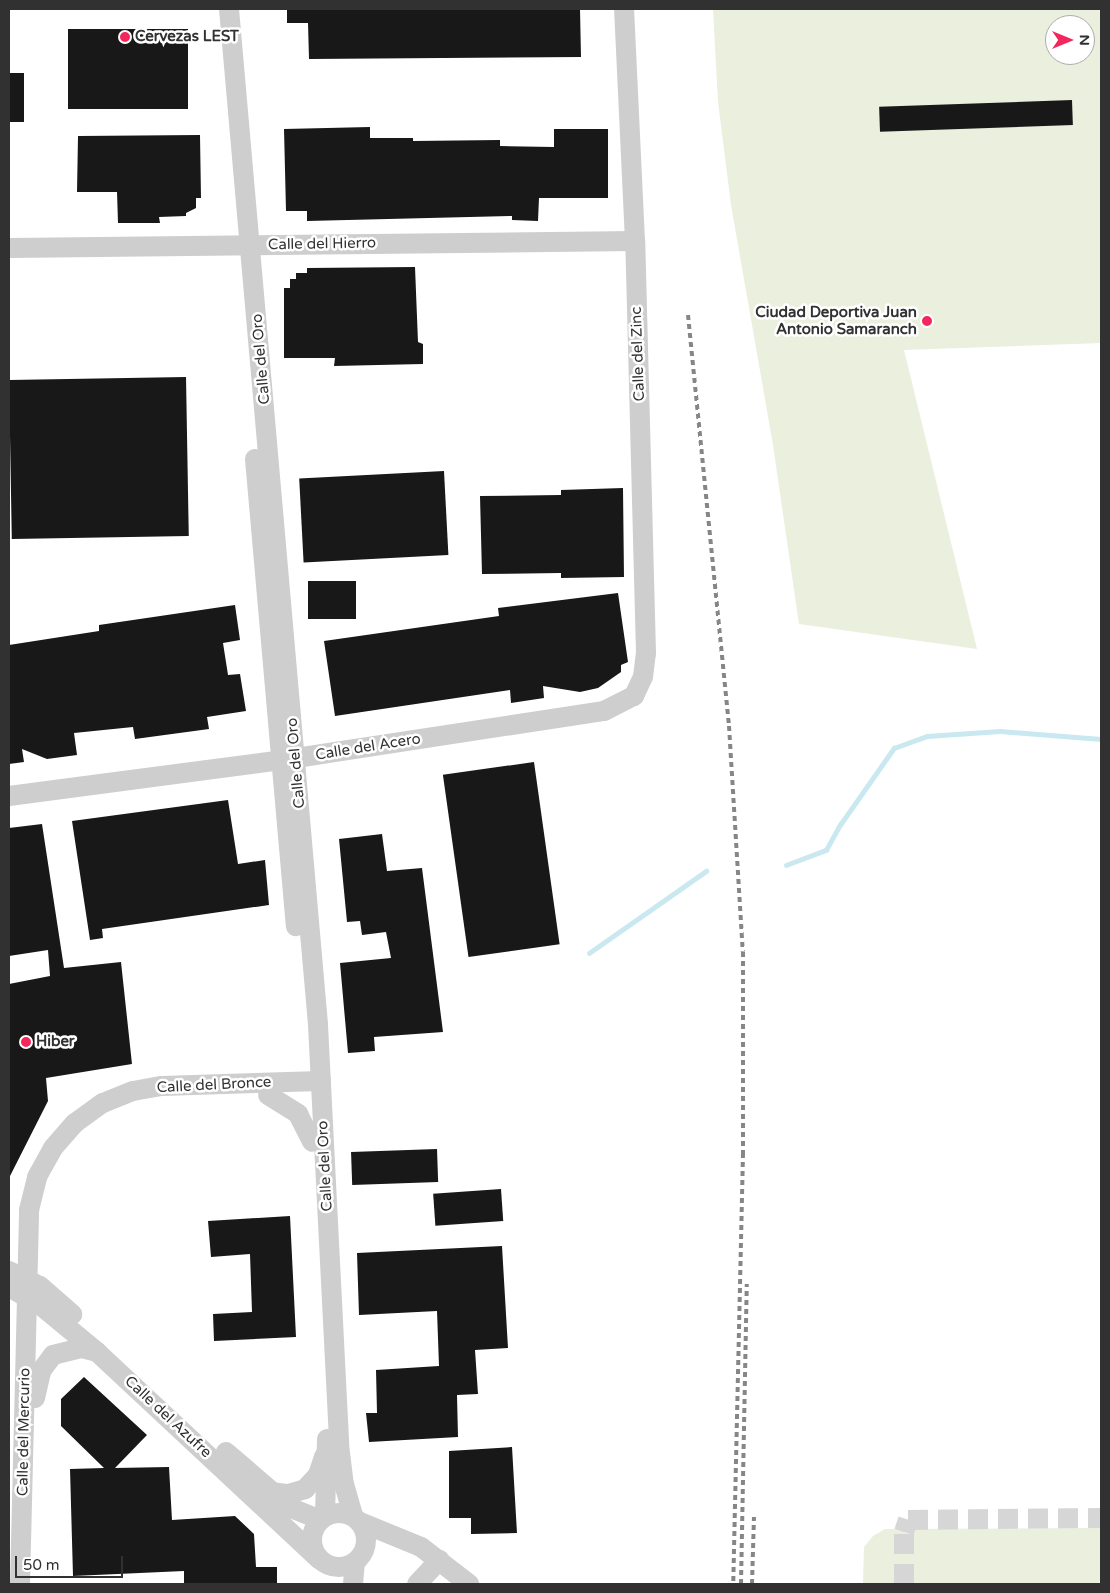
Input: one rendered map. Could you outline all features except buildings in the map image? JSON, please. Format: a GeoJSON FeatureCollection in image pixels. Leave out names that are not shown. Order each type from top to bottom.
{"type":"FeatureCollection","features":[{"type":"Feature","properties":{"kind":"street","name":"Calle del Oro"},"geometry":{"type":"LineString","coordinates":[[217,9],[244,245]]}},
{"type":"Feature","properties":{"kind":"street","name":"Calle del Oro"},"geometry":{"type":"LineString","coordinates":[[229,9],[244,245],[315,1087],[339,1445],[344,1484],[356,1519]]}},
{"type":"Feature","properties":{"kind":"street","name":"Calle del Zinc"},"geometry":{"type":"LineString","coordinates":[[624,9],[634,241],[646,652],[643,677],[634,696]]}},
{"type":"Feature","properties":{"kind":"street","name":"Calle del Hierro"},"geometry":{"type":"LineString","coordinates":[[9,248],[634,241]]}},
{"type":"Feature","properties":{"kind":"street","name":"Calle del Acero"},"geometry":{"type":"LineString","coordinates":[[9,796],[288,759],[604,711],[634,696]]}},
{"type":"Feature","properties":{"kind":"street","name":"Calle del Bronce"},"geometry":{"type":"LineString","coordinates":[[34,1292],[29,1210],[38,1176],[53,1148],[75,1123],[102,1103],[132,1091],[162,1086],[315,1087]]}},
{"type":"Feature","properties":{"kind":"street","name":"Calle del Oro"},"geometry":{"type":"LineString","coordinates":[[315,1087],[312,1142],[328,1444],[323,1518]]}},
{"type":"Feature","properties":{"kind":"street","name":"Calle del Bronce"},"geometry":{"type":"LineString","coordinates":[[34,1292],[41,1212],[49,1181],[63,1155],[84,1132],[109,1114],[136,1103],[164,1098],[268,1095],[315,1087]]}},
{"type":"Feature","properties":{"kind":"street"},"geometry":{"type":"LineString","coordinates":[[268,1095],[298,1114],[312,1142]]}},
{"type":"Feature","properties":{"kind":"street","name":"Calle del Azufre"},"geometry":{"type":"LineString","coordinates":[[9,1271],[290,1508],[323,1518]]}},
{"type":"Feature","properties":{"kind":"street","name":"Calle del Azufre"},"geometry":{"type":"LineString","coordinates":[[9,1287],[34,1292],[322,1561]]}},
{"type":"Feature","properties":{"kind":"street","name":"Calle del Mercurio"},"geometry":{"type":"LineString","coordinates":[[31,1584],[35,1398],[34,1292]]}},
{"type":"Feature","properties":{"kind":"street","name":"Calle del Mercurio"},"geometry":{"type":"LineString","coordinates":[[20,1584],[34,1292]]}},
{"type":"Feature","properties":{"kind":"street"},"geometry":{"type":"LineString","coordinates":[[35,1398],[41,1371],[53,1354],[82,1348],[97,1352]]}},
{"type":"Feature","properties":{"kind":"street"},"geometry":{"type":"LineString","coordinates":[[271,1492],[288,1494],[305,1489],[318,1475],[328,1444]]}},
{"type":"Feature","properties":{"kind":"street"},"geometry":{"type":"LineString","coordinates":[[332,1584],[322,1561],[314,1552],[312,1534],[323,1518],[339,1513],[421,1547],[469,1584]]}},
{"type":"Feature","properties":{"kind":"street"},"geometry":{"type":"LineString","coordinates":[[356,1519],[366,1544]]}},
{"type":"Feature","properties":{"kind":"street"},"geometry":{"type":"LineString","coordinates":[[353,1584],[355,1562],[366,1544],[392,1535]]}},
{"type":"Feature","properties":{"kind":"street"},"geometry":{"type":"LineString","coordinates":[[417,1584],[439,1560]]}},
{"type":"Feature","properties":{"kind":"street"},"geometry":{"type":"LineString","coordinates":[[322,1561],[340,1567],[355,1562]]}},
{"type":"Feature","properties":{"kind":"green space","name":"Ciudad Deportiva Juan Antonio Samaranch"},"geometry":{"type":"Polygon","coordinates":[[[713,9],[1101,9],[1101,343],[904,350],[977,649],[799,624],[773,445],[731,205],[718,102],[713,9]]]}},
{"type":"Feature","properties":{"kind":"green space"},"geometry":{"type":"Polygon","coordinates":[[[1101,1528],[1101,1584],[863,1584],[864,1547],[873,1536],[885,1529],[1101,1528]]]}},
{"type":"Feature","properties":{"kind":"waterway"},"geometry":{"type":"LineString","coordinates":[[786,865],[826,850],[840,825],[894,748],[927,736],[1000,731],[1101,739]]}},
{"type":"Feature","properties":{"kind":"waterway"},"geometry":{"type":"LineString","coordinates":[[589,953],[706,871]]}},
{"type":"Feature","properties":{"kind":"tunnel"},"geometry":{"type":"LineString","coordinates":[[904,1584],[904,1532],[908,1520],[1101,1518]]}},
{"type":"Feature","properties":{"kind":"railway"},"geometry":{"type":"LineString","coordinates":[[688,315],[729,726],[743,952],[743,1153],[733,1584]]}},
{"type":"Feature","properties":{"kind":"railway"},"geometry":{"type":"LineString","coordinates":[[741,1584],[747,1284]]}},
{"type":"Feature","properties":{"kind":"railway"},"geometry":{"type":"LineString","coordinates":[[752,1584],[754,1517]]}},
{"type":"Feature","properties":{"kind":"place","name":"Cervezas LEST"},"geometry":{"type":"Point","coordinates":[125,37]}},
{"type":"Feature","properties":{"kind":"place","name":"Ciudad Deportiva Juan Antonio Samaranch"},"geometry":{"type":"Point","coordinates":[927,321]}},
{"type":"Feature","properties":{"kind":"place","name":"Hiber"},"geometry":{"type":"Point","coordinates":[26,1042]}}]}
